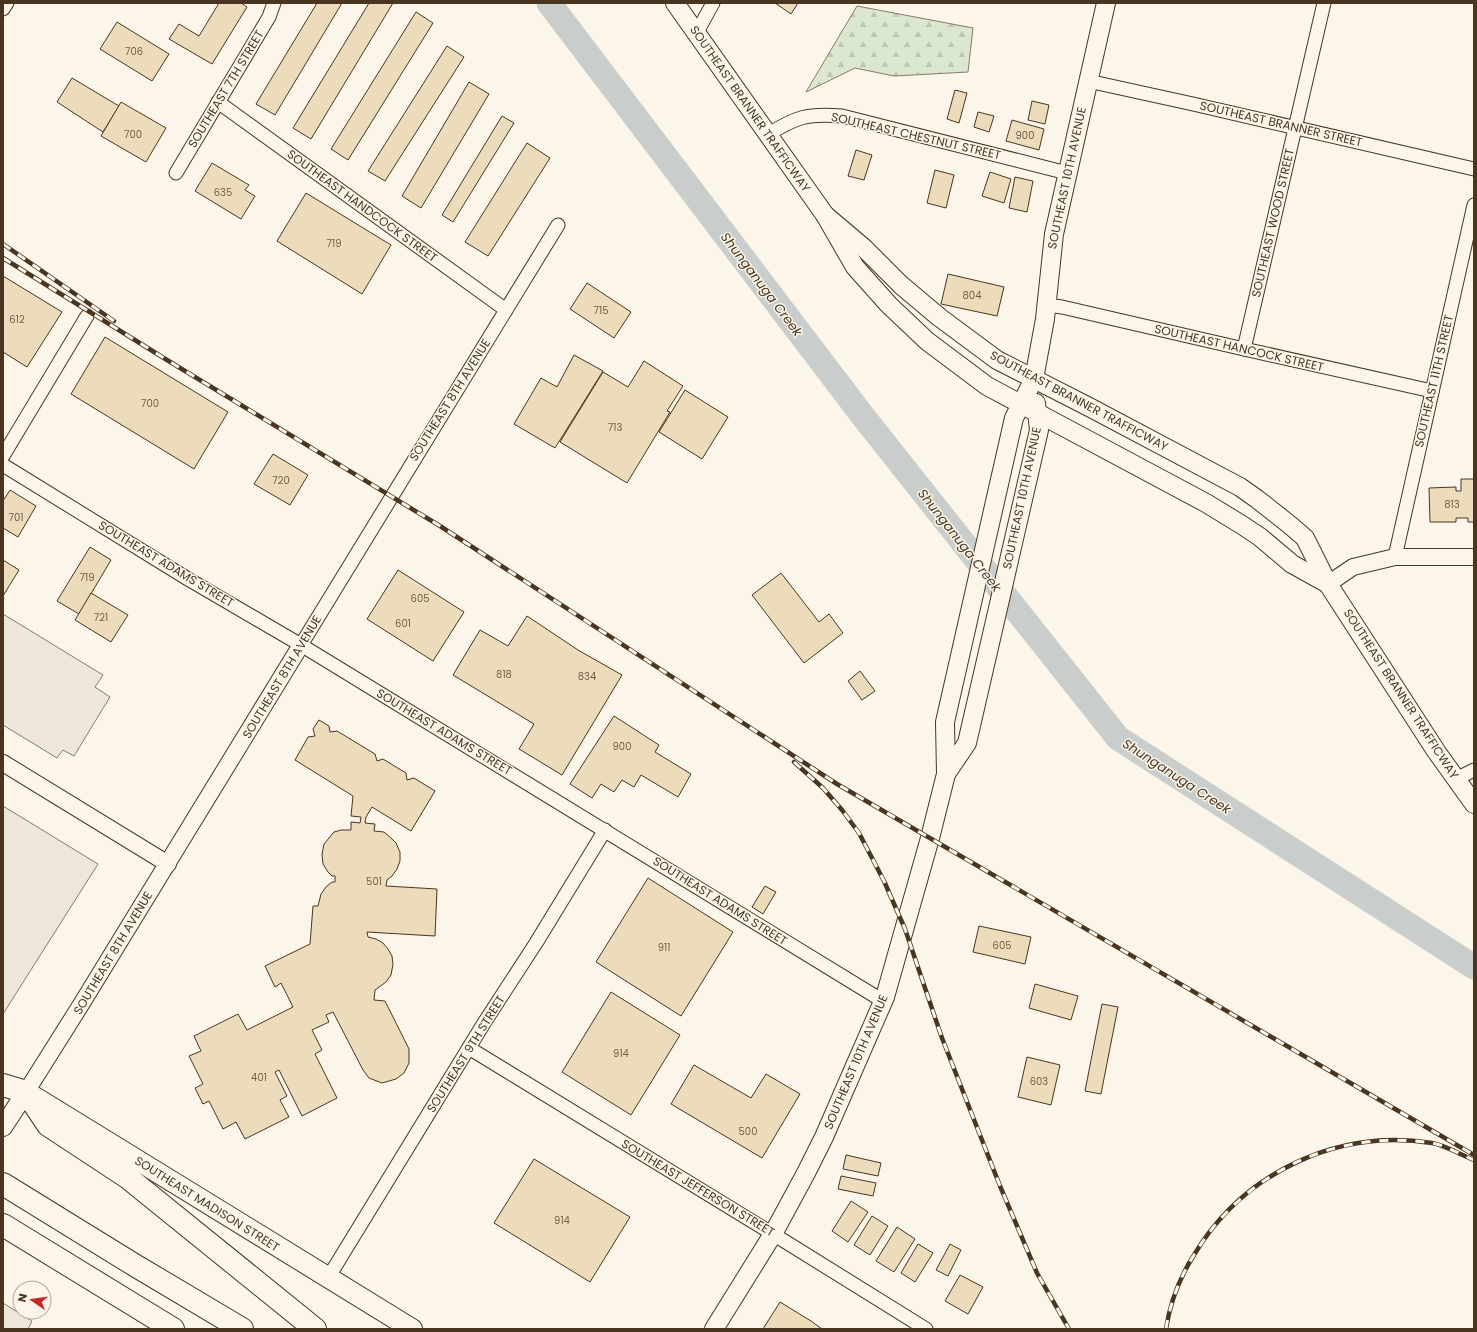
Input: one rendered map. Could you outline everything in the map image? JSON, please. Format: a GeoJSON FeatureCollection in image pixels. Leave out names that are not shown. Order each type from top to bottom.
{"type":"FeatureCollection","features":[{"type":"Feature","properties":{"kind":"highway"},"geometry":{"type":"LineString","coordinates":[[3,1085],[26,1092],[48,1125],[127,1177],[314,1329]]}},
{"type":"Feature","properties":{"kind":"highway"},"geometry":{"type":"LineString","coordinates":[[3,1184],[242,1329]]}},
{"type":"Feature","properties":{"kind":"highway"},"geometry":{"type":"LineString","coordinates":[[3,1224],[173,1329]]}},
{"type":"Feature","properties":{"kind":"main road","name":"SOUTHEAST BRANNER TRAFFICWAY"},"geometry":{"type":"LineString","coordinates":[[675,3],[825,215],[855,267],[927,341],[987,386],[1206,503],[1260,537],[1292,564],[1328,584]]}},
{"type":"Feature","properties":{"kind":"main road","name":"SOUTHEAST 10TH AVENUE"},"geometry":{"type":"LineString","coordinates":[[946,774],[967,743],[1039,430],[1034,379],[1046,305],[1054,234],[1106,3]]}},
{"type":"Feature","properties":{"kind":"main road","name":"SOUTHEAST BRANNER TRAFFICWAY"},"geometry":{"type":"LineString","coordinates":[[825,215],[864,248],[901,285],[939,317],[997,360],[1240,487],[1305,538],[1328,584],[1436,751],[1474,804]]}},
{"type":"Feature","properties":{"kind":"main road","name":"SOUTHEAST 10TH AVENUE"},"geometry":{"type":"LineString","coordinates":[[714,1329],[773,1234],[824,1137],[883,1001],[909,914],[946,774],[945,722],[1014,418],[1034,379]]}},
{"type":"Feature","properties":{"kind":"main road","name":"SOUTHEAST MADISON STREET"},"geometry":{"type":"LineString","coordinates":[[3,1078],[412,1329]]}},
{"type":"Feature","properties":{"kind":"main road","name":"SOUTHEAST 8TH AVENUE"},"geometry":{"type":"LineString","coordinates":[[3,1127],[26,1092]]}},
{"type":"Feature","properties":{"kind":"street"},"geometry":{"type":"LineString","coordinates":[[3,9],[7,3]]}},
{"type":"Feature","properties":{"kind":"street","name":"SOUTHEAST 7TH STREET"},"geometry":{"type":"LineString","coordinates":[[176,173],[269,16],[274,3]]}},
{"type":"Feature","properties":{"kind":"street"},"geometry":{"type":"LineString","coordinates":[[696,34],[713,3]]}},
{"type":"Feature","properties":{"kind":"street","name":"SOUTHEAST WOOD STREET"},"geometry":{"type":"LineString","coordinates":[[1244,349],[1324,3]]}},
{"type":"Feature","properties":{"kind":"street","name":"SOUTHEAST BRANNER STREET"},"geometry":{"type":"LineString","coordinates":[[1088,81],[1474,169]]}},
{"type":"Feature","properties":{"kind":"street","name":"SOUTHEAST HANDCOCK STREET"},"geometry":{"type":"LineString","coordinates":[[218,102],[506,310]]}},
{"type":"Feature","properties":{"kind":"street","name":"SOUTHEAST CHESTNUT STREET"},"geometry":{"type":"LineString","coordinates":[[767,135],[804,116],[826,114],[842,116],[1067,173]]}},
{"type":"Feature","properties":{"kind":"street","name":"SOUTHEAST 11TH STREET"},"geometry":{"type":"LineString","coordinates":[[1395,557],[1474,205]]}},
{"type":"Feature","properties":{"kind":"street","name":"SOUTHEAST 8TH AVENUE"},"geometry":{"type":"LineString","coordinates":[[26,1092],[168,864],[558,225]]}},
{"type":"Feature","properties":{"kind":"street","name":"SOUTHEAST HANCOCK STREET"},"geometry":{"type":"LineString","coordinates":[[1046,305],[1062,307],[1432,390]]}},
{"type":"Feature","properties":{"kind":"street"},"geometry":{"type":"LineString","coordinates":[[3,456],[87,316]]}},
{"type":"Feature","properties":{"kind":"street","name":"SOUTHEAST ADAMS STREET"},"geometry":{"type":"LineString","coordinates":[[3,465],[188,579],[301,644],[883,1001]]}},
{"type":"Feature","properties":{"kind":"street"},"geometry":{"type":"LineString","coordinates":[[1328,584],[1353,567],[1395,557],[1474,557]]}},
{"type":"Feature","properties":{"kind":"street"},"geometry":{"type":"LineString","coordinates":[[3,763],[168,864]]}},
{"type":"Feature","properties":{"kind":"street"},"geometry":{"type":"LineString","coordinates":[[1456,779],[1474,770]]}},
{"type":"Feature","properties":{"kind":"street","name":"SOUTHEAST 9TH STREET"},"geometry":{"type":"LineString","coordinates":[[328,1278],[468,1048],[536,943],[605,830]]}},
{"type":"Feature","properties":{"kind":"street","name":"SOUTHEAST JEFFERSON STREET"},"geometry":{"type":"LineString","coordinates":[[468,1048],[926,1329]]}},
{"type":"Feature","properties":{"kind":"green space"},"geometry":{"type":"Polygon","coordinates":[[[857,6],[973,28],[968,72],[894,76],[855,68],[806,92],[857,6]]]}},
{"type":"Feature","properties":{"kind":"shaded area"},"geometry":{"type":"Polygon","coordinates":[[[3,614],[103,675],[95,687],[110,697],[74,756],[63,750],[57,758],[3,725],[3,614]]]}},
{"type":"Feature","properties":{"kind":"shaded area"},"geometry":{"type":"Polygon","coordinates":[[[3,806],[98,864],[3,1014],[3,806]]]}},
{"type":"Feature","properties":{"kind":"shaded area"},"geometry":{"type":"Polygon","coordinates":[[[3,1303],[12,1309],[12,1320],[32,1321],[28,1329],[3,1329],[3,1303]]]}},
{"type":"Feature","properties":{"kind":"building"},"geometry":{"type":"Polygon","coordinates":[[[219,3],[241,3],[247,7],[212,64],[169,39],[179,24],[199,36],[219,3]]]}},
{"type":"Feature","properties":{"kind":"building"},"geometry":{"type":"Polygon","coordinates":[[[317,3],[342,3],[275,115],[256,104],[317,3]]]}},
{"type":"Feature","properties":{"kind":"building"},"geometry":{"type":"Polygon","coordinates":[[[369,3],[393,3],[311,139],[293,128],[369,3]]]}},
{"type":"Feature","properties":{"kind":"building"},"geometry":{"type":"Polygon","coordinates":[[[775,3],[798,3],[791,14],[775,3]]]}},
{"type":"Feature","properties":{"kind":"building"},"geometry":{"type":"Polygon","coordinates":[[[416,12],[433,23],[348,160],[331,149],[416,12]]]}},
{"type":"Feature","properties":{"kind":"building"},"geometry":{"type":"Polygon","coordinates":[[[117,22],[169,54],[152,81],[100,49],[117,22]]]}},
{"type":"Feature","properties":{"kind":"building"},"geometry":{"type":"Polygon","coordinates":[[[447,46],[464,57],[385,181],[368,171],[447,46]]]}},
{"type":"Feature","properties":{"kind":"building"},"geometry":{"type":"Polygon","coordinates":[[[72,78],[119,106],[103,132],[57,102],[72,78]]]}},
{"type":"Feature","properties":{"kind":"building"},"geometry":{"type":"Polygon","coordinates":[[[469,82],[489,94],[421,208],[402,196],[469,82]]]}},
{"type":"Feature","properties":{"kind":"building"},"geometry":{"type":"Polygon","coordinates":[[[955,90],[967,93],[959,123],[947,119],[955,90]]]}},
{"type":"Feature","properties":{"kind":"building"},"geometry":{"type":"Polygon","coordinates":[[[1032,101],[1049,105],[1045,124],[1028,120],[1032,101]]]}},
{"type":"Feature","properties":{"kind":"building"},"geometry":{"type":"Polygon","coordinates":[[[121,102],[166,128],[146,162],[101,136],[121,102]]]}},
{"type":"Feature","properties":{"kind":"building"},"geometry":{"type":"Polygon","coordinates":[[[978,112],[994,116],[989,132],[974,127],[978,112]]]}},
{"type":"Feature","properties":{"kind":"building"},"geometry":{"type":"Polygon","coordinates":[[[502,116],[514,123],[453,222],[442,215],[502,116]]]}},
{"type":"Feature","properties":{"kind":"building"},"geometry":{"type":"Polygon","coordinates":[[[1012,120],[1044,129],[1039,150],[1006,141],[1012,120]]]}},
{"type":"Feature","properties":{"kind":"building"},"geometry":{"type":"Polygon","coordinates":[[[527,143],[550,158],[488,256],[465,242],[527,143]]]}},
{"type":"Feature","properties":{"kind":"building"},"geometry":{"type":"Polygon","coordinates":[[[856,150],[872,155],[864,180],[848,176],[856,150]]]}},
{"type":"Feature","properties":{"kind":"building"},"geometry":{"type":"Polygon","coordinates":[[[212,163],[249,185],[245,190],[255,196],[241,219],[195,191],[212,163]]]}},
{"type":"Feature","properties":{"kind":"building"},"geometry":{"type":"Polygon","coordinates":[[[935,170],[954,175],[946,208],[927,203],[935,170]]]}},
{"type":"Feature","properties":{"kind":"building"},"geometry":{"type":"Polygon","coordinates":[[[990,172],[1011,179],[1004,203],[982,196],[990,172]]]}},
{"type":"Feature","properties":{"kind":"building"},"geometry":{"type":"Polygon","coordinates":[[[1015,177],[1033,181],[1027,212],[1009,208],[1015,177]]]}},
{"type":"Feature","properties":{"kind":"building"},"geometry":{"type":"Polygon","coordinates":[[[306,193],[391,245],[362,294],[277,241],[306,193]]]}},
{"type":"Feature","properties":{"kind":"building"},"geometry":{"type":"Polygon","coordinates":[[[948,274],[1004,287],[997,316],[941,304],[948,274]]]}},
{"type":"Feature","properties":{"kind":"building"},"geometry":{"type":"Polygon","coordinates":[[[3,276],[62,312],[27,367],[3,352],[3,276]]]}},
{"type":"Feature","properties":{"kind":"building"},"geometry":{"type":"Polygon","coordinates":[[[587,283],[631,312],[614,338],[570,309],[587,283]]]}},
{"type":"Feature","properties":{"kind":"building"},"geometry":{"type":"Polygon","coordinates":[[[105,337],[228,412],[194,469],[71,394],[105,337]]]}},
{"type":"Feature","properties":{"kind":"building"},"geometry":{"type":"Polygon","coordinates":[[[574,355],[603,371],[555,448],[514,424],[541,378],[557,387],[574,355]]]}},
{"type":"Feature","properties":{"kind":"building"},"geometry":{"type":"Polygon","coordinates":[[[644,361],[683,386],[667,411],[670,412],[627,483],[560,442],[603,372],[628,387],[644,361]]]}},
{"type":"Feature","properties":{"kind":"building"},"geometry":{"type":"Polygon","coordinates":[[[685,390],[728,417],[702,459],[659,432],[685,390]]]}},
{"type":"Feature","properties":{"kind":"building"},"geometry":{"type":"Polygon","coordinates":[[[273,454],[308,475],[290,505],[254,484],[273,454]]]}},
{"type":"Feature","properties":{"kind":"building"},"geometry":{"type":"Polygon","coordinates":[[[1461,479],[1474,479],[1474,522],[1468,522],[1468,518],[1456,518],[1456,522],[1430,522],[1429,488],[1456,487],[1456,491],[1461,491],[1461,479]]]}},
{"type":"Feature","properties":{"kind":"building"},"geometry":{"type":"Polygon","coordinates":[[[10,490],[36,506],[18,537],[3,528],[3,501],[10,490]]]}},
{"type":"Feature","properties":{"kind":"building"},"geometry":{"type":"Polygon","coordinates":[[[90,547],[111,560],[79,614],[57,601],[90,547]]]}},
{"type":"Feature","properties":{"kind":"building"},"geometry":{"type":"Polygon","coordinates":[[[3,560],[19,570],[3,596],[3,560]]]}},
{"type":"Feature","properties":{"kind":"building"},"geometry":{"type":"Polygon","coordinates":[[[398,570],[464,612],[433,661],[367,619],[398,570]]]}},
{"type":"Feature","properties":{"kind":"building"},"geometry":{"type":"Polygon","coordinates":[[[781,573],[819,622],[829,614],[843,633],[804,663],[752,595],[781,573]]]}},
{"type":"Feature","properties":{"kind":"building"},"geometry":{"type":"Polygon","coordinates":[[[91,593],[128,615],[111,642],[75,620],[91,593]]]}},
{"type":"Feature","properties":{"kind":"building"},"geometry":{"type":"Polygon","coordinates":[[[527,616],[578,650],[622,675],[562,775],[519,749],[534,724],[453,675],[480,630],[508,646],[527,616]]]}},
{"type":"Feature","properties":{"kind":"building"},"geometry":{"type":"Polygon","coordinates":[[[860,671],[875,691],[862,700],[848,681],[860,671]]]}},
{"type":"Feature","properties":{"kind":"building"},"geometry":{"type":"Polygon","coordinates":[[[614,716],[659,745],[655,752],[691,774],[678,797],[641,775],[634,787],[622,780],[614,792],[601,784],[592,798],[570,784],[614,716]]]}},
{"type":"Feature","properties":{"kind":"building"},"geometry":{"type":"Polygon","coordinates":[[[319,720],[329,726],[330,732],[337,731],[375,754],[377,761],[383,759],[406,773],[407,780],[414,778],[435,791],[411,831],[372,807],[366,817],[365,823],[375,824],[374,831],[384,832],[396,843],[400,852],[400,861],[397,869],[387,880],[386,886],[437,889],[435,936],[367,932],[368,937],[383,943],[392,956],[393,964],[391,975],[386,982],[375,990],[374,1000],[385,1001],[409,1049],[409,1063],[404,1073],[396,1079],[382,1083],[369,1078],[363,1070],[333,1012],[326,1015],[329,1022],[312,1030],[322,1050],[315,1054],[337,1098],[302,1116],[279,1070],[275,1072],[287,1096],[280,1100],[289,1117],[245,1139],[236,1122],[223,1129],[209,1101],[203,1104],[195,1088],[203,1084],[189,1056],[201,1051],[194,1036],[238,1014],[247,1030],[293,1007],[281,983],[275,987],[265,966],[310,944],[313,906],[318,906],[321,894],[326,887],[332,882],[335,882],[335,876],[332,876],[328,872],[323,864],[322,854],[324,844],[334,832],[351,830],[351,822],[360,823],[361,817],[351,816],[353,796],[295,760],[308,737],[315,736],[313,729],[319,720]]]}},
{"type":"Feature","properties":{"kind":"building"},"geometry":{"type":"Polygon","coordinates":[[[648,878],[733,932],[681,1016],[596,962],[648,878]]]}},
{"type":"Feature","properties":{"kind":"building"},"geometry":{"type":"Polygon","coordinates":[[[765,886],[776,892],[763,914],[752,907],[765,886]]]}},
{"type":"Feature","properties":{"kind":"building"},"geometry":{"type":"Polygon","coordinates":[[[979,926],[1031,937],[1025,964],[973,952],[979,926]]]}},
{"type":"Feature","properties":{"kind":"building"},"geometry":{"type":"Polygon","coordinates":[[[1035,984],[1078,996],[1071,1020],[1029,1008],[1035,984]]]}},
{"type":"Feature","properties":{"kind":"building"},"geometry":{"type":"Polygon","coordinates":[[[611,992],[680,1035],[631,1115],[562,1072],[611,992]]]}},
{"type":"Feature","properties":{"kind":"building"},"geometry":{"type":"Polygon","coordinates":[[[1102,1004],[1118,1007],[1101,1094],[1085,1091],[1102,1004]]]}},
{"type":"Feature","properties":{"kind":"building"},"geometry":{"type":"Polygon","coordinates":[[[1027,1057],[1060,1065],[1051,1105],[1018,1097],[1027,1057]]]}},
{"type":"Feature","properties":{"kind":"building"},"geometry":{"type":"Polygon","coordinates":[[[694,1065],[751,1098],[766,1074],[800,1094],[762,1158],[671,1104],[694,1065]]]}},
{"type":"Feature","properties":{"kind":"building"},"geometry":{"type":"Polygon","coordinates":[[[846,1155],[881,1163],[878,1176],[843,1169],[846,1155]]]}},
{"type":"Feature","properties":{"kind":"building"},"geometry":{"type":"Polygon","coordinates":[[[534,1159],[630,1217],[590,1282],[494,1223],[534,1159]]]}},
{"type":"Feature","properties":{"kind":"building"},"geometry":{"type":"Polygon","coordinates":[[[841,1176],[876,1183],[873,1196],[838,1189],[841,1176]]]}},
{"type":"Feature","properties":{"kind":"building"},"geometry":{"type":"Polygon","coordinates":[[[851,1201],[868,1212],[848,1242],[832,1231],[851,1201]]]}},
{"type":"Feature","properties":{"kind":"building"},"geometry":{"type":"Polygon","coordinates":[[[872,1216],[888,1226],[870,1255],[854,1245],[872,1216]]]}},
{"type":"Feature","properties":{"kind":"building"},"geometry":{"type":"Polygon","coordinates":[[[897,1227],[915,1239],[894,1272],[876,1261],[897,1227]]]}},
{"type":"Feature","properties":{"kind":"building"},"geometry":{"type":"Polygon","coordinates":[[[918,1244],[933,1253],[915,1282],[901,1273],[918,1244]]]}},
{"type":"Feature","properties":{"kind":"building"},"geometry":{"type":"Polygon","coordinates":[[[950,1244],[961,1250],[948,1276],[936,1270],[950,1244]]]}},
{"type":"Feature","properties":{"kind":"building"},"geometry":{"type":"Polygon","coordinates":[[[960,1275],[983,1287],[968,1314],[945,1301],[960,1275]]]}},
{"type":"Feature","properties":{"kind":"building"},"geometry":{"type":"Polygon","coordinates":[[[780,1302],[811,1321],[822,1329],[763,1329],[780,1302]]]}},
{"type":"Feature","properties":{"kind":"waterway","name":"Shunganuga Creek"},"geometry":{"type":"LineString","coordinates":[[549,3],[862,415],[1118,738],[1474,967]]}},
{"type":"Feature","properties":{"kind":"railway"},"geometry":{"type":"LineString","coordinates":[[3,244],[114,321]]}},
{"type":"Feature","properties":{"kind":"railway"},"geometry":{"type":"LineString","coordinates":[[3,258],[167,360],[440,526],[837,784],[1474,1155]]}},
{"type":"Feature","properties":{"kind":"railway"},"geometry":{"type":"LineString","coordinates":[[794,762],[823,788],[842,810],[859,833],[884,881],[905,929],[942,1038],[1000,1186],[1037,1273],[1069,1329]]}},
{"type":"Feature","properties":{"kind":"railway"},"geometry":{"type":"LineString","coordinates":[[1166,1329],[1176,1290],[1184,1272],[1214,1226],[1238,1201],[1266,1180],[1296,1163],[1328,1150],[1362,1143],[1397,1140],[1437,1144],[1474,1160]]}}]}
